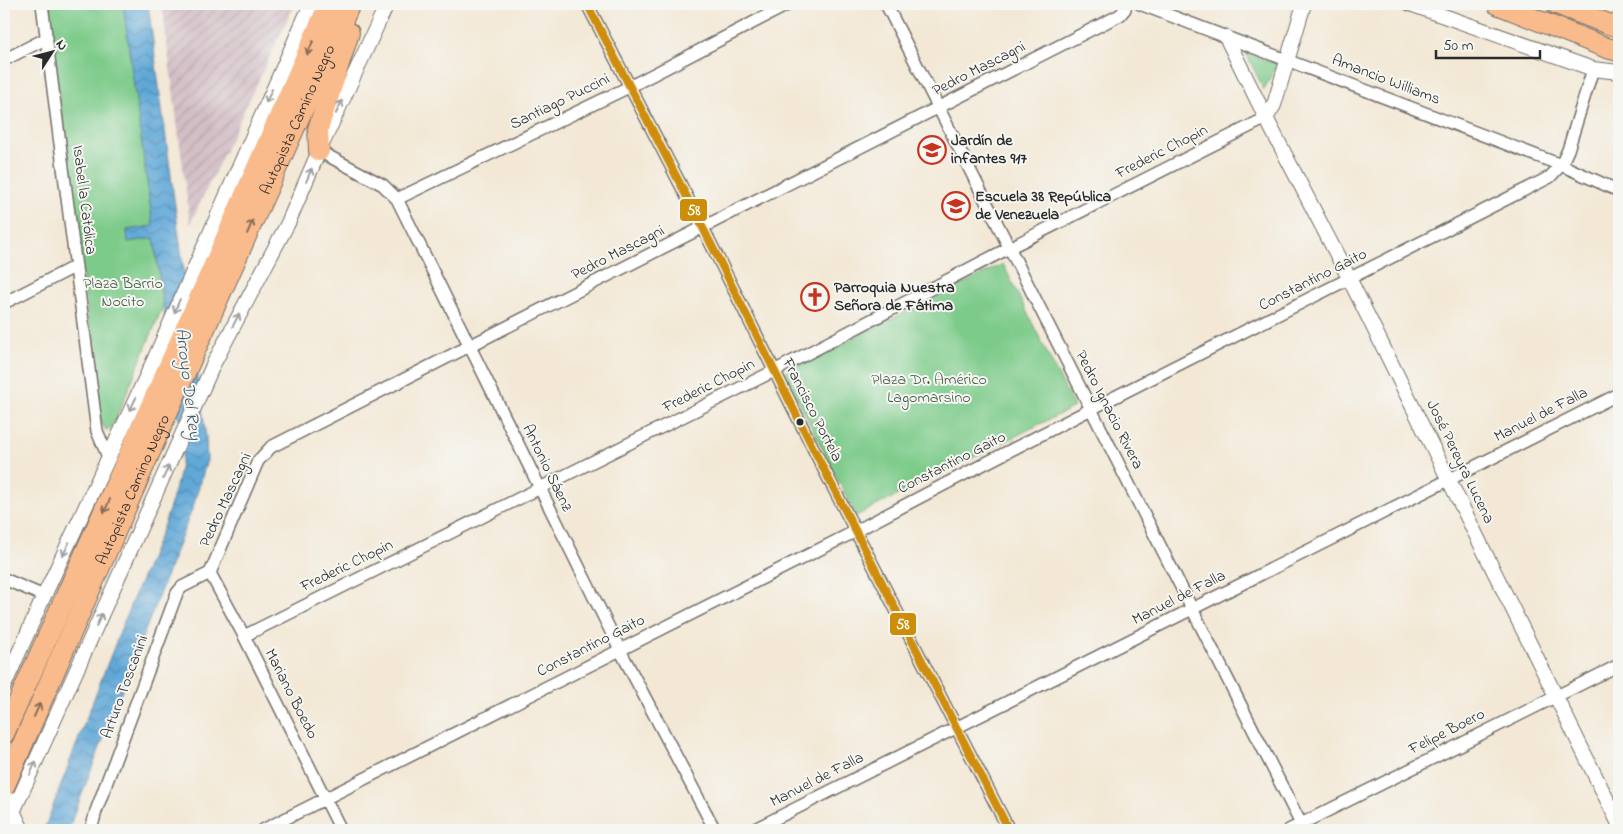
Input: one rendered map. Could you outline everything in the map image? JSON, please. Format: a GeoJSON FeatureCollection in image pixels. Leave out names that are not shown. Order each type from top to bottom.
{"type":"FeatureCollection","features":[{"type":"Feature","properties":{"kind":"highway","name":"Autopista Camino Negro"},"geometry":{"type":"LineString","coordinates":[[4,734],[330,4]]}},
{"type":"Feature","properties":{"kind":"highway","name":"Autopista Camino Negro"},"geometry":{"type":"LineString","coordinates":[[4,787],[164,420],[214,265],[350,4]]}},
{"type":"Feature","properties":{"kind":"highway"},"geometry":{"type":"LineString","coordinates":[[319,151],[318,129],[358,4]]}},
{"type":"Feature","properties":{"kind":"highway"},"geometry":{"type":"LineString","coordinates":[[1497,4],[1607,48],[1619,51]]}},
{"type":"Feature","properties":{"kind":"highway"},"geometry":{"type":"LineString","coordinates":[[1556,4],[1608,24],[1619,26]]}},
{"type":"Feature","properties":{"kind":"street","name":"Isabel la Católica"},"geometry":{"type":"LineString","coordinates":[[42,4],[97,431],[108,457]]}},
{"type":"Feature","properties":{"kind":"street"},"geometry":{"type":"LineString","coordinates":[[4,686],[154,360],[214,265],[311,4]]}},
{"type":"Feature","properties":{"kind":"street"},"geometry":{"type":"LineString","coordinates":[[5,830],[214,363],[288,223],[387,4]]}},
{"type":"Feature","properties":{"kind":"street","name":"Francisco Portela"},"geometry":{"type":"LineString","coordinates":[[587,4],[1010,830]]}},
{"type":"Feature","properties":{"kind":"street","name":"Santiago Puccini"},"geometry":{"type":"LineString","coordinates":[[397,199],[629,87],[789,4]]}},
{"type":"Feature","properties":{"kind":"street","name":"Pedro Ignacio Rivera"},"geometry":{"type":"LineString","coordinates":[[886,4],[1303,827]]}},
{"type":"Feature","properties":{"kind":"street","name":"Pedro Mascagni"},"geometry":{"type":"LineString","coordinates":[[210,574],[258,461],[271,447],[1120,15],[1125,9],[1126,4]]}},
{"type":"Feature","properties":{"kind":"street","name":"Amancio Williams"},"geometry":{"type":"LineString","coordinates":[[1140,4],[1561,165],[1619,191]]}},
{"type":"Feature","properties":{"kind":"street"},"geometry":{"type":"LineString","coordinates":[[1266,118],[1274,105],[1304,4]]}},
{"type":"Feature","properties":{"kind":"street"},"geometry":{"type":"LineString","coordinates":[[1410,4],[1593,69],[1619,72]]}},
{"type":"Feature","properties":{"kind":"street","name":"José Pereyra Lucena"},"geometry":{"type":"LineString","coordinates":[[1226,37],[1450,479],[1619,824]]}},
{"type":"Feature","properties":{"kind":"street"},"geometry":{"type":"LineString","coordinates":[[4,60],[46,38]]}},
{"type":"Feature","properties":{"kind":"street","name":"Constantino Gaito"},"geometry":{"type":"LineString","coordinates":[[263,830],[1350,280],[1550,176],[1561,165],[1568,150],[1593,69]]}},
{"type":"Feature","properties":{"kind":"street","name":"Frederic Chopin"},"geometry":{"type":"LineString","coordinates":[[244,636],[774,371],[1009,248],[1266,118]]}},
{"type":"Feature","properties":{"kind":"street","name":"Antonio Sáenz"},"geometry":{"type":"LineString","coordinates":[[319,151],[383,185],[397,199],[620,650],[715,830]]}},
{"type":"Feature","properties":{"kind":"street"},"geometry":{"type":"LineString","coordinates":[[4,303],[76,266]]}},
{"type":"Feature","properties":{"kind":"street","name":"Manuel de Falla"},"geometry":{"type":"LineString","coordinates":[[754,830],[1619,394]]}},
{"type":"Feature","properties":{"kind":"street","name":"Mariano Boedo"},"geometry":{"type":"LineString","coordinates":[[210,574],[244,636],[341,830]]}},
{"type":"Feature","properties":{"kind":"street","name":"Arturo Toscanini"},"geometry":{"type":"LineString","coordinates":[[91,830],[96,811],[177,593],[182,587],[210,574]]}},
{"type":"Feature","properties":{"kind":"street"},"geometry":{"type":"LineString","coordinates":[[4,579],[44,596]]}},
{"type":"Feature","properties":{"kind":"street","name":"Felipe Boero"},"geometry":{"type":"LineString","coordinates":[[1289,830],[1303,827],[1619,664]]}},
{"type":"Feature","properties":{"kind":"street"},"geometry":{"type":"LineString","coordinates":[[4,792],[22,830]]}},
{"type":"Feature","properties":{"kind":"shaded area"},"geometry":{"type":"Polygon","coordinates":[[[162,4],[295,4],[190,224],[162,4]]]}},
{"type":"Feature","properties":{"kind":"green space","name":"Plaza Barrio Nocito"},"geometry":{"type":"Polygon","coordinates":[[[48,4],[123,4],[153,226],[127,230],[128,242],[154,238],[163,306],[116,419],[110,429],[106,430],[101,423],[48,4]]]}},
{"type":"Feature","properties":{"kind":"green space"},"geometry":{"type":"Polygon","coordinates":[[[1246,53],[1277,64],[1264,90],[1246,53]]]}},
{"type":"Feature","properties":{"kind":"green space","name":"Plaza Dr. Américo Lagomarsino"},"geometry":{"type":"Polygon","coordinates":[[[1003,264],[1074,407],[856,516],[784,372],[1003,264]]]}},
{"type":"Feature","properties":{"kind":"water","name":"Arroyo Del Rey"},"geometry":{"type":"Polygon","coordinates":[[[123,4],[148,4],[206,437],[207,460],[193,507],[68,830],[44,830],[130,606],[170,508],[176,488],[183,447],[154,238],[128,242],[127,230],[153,226],[123,4]]]}},
{"type":"Feature","properties":{"kind":"transit line","name":"58"},"geometry":{"type":"LineString","coordinates":[[587,4],[1009,830]]}},
{"type":"Feature","properties":{"kind":"place","name":"Jardín de infantes 917"},"geometry":{"type":"Point","coordinates":[932,150]}},
{"type":"Feature","properties":{"kind":"place","name":"Escuela 38 República de Venezuela"},"geometry":{"type":"Point","coordinates":[956,206]}},
{"type":"Feature","properties":{"kind":"place","name":"Parroquia Nuestra Señora de Fátima"},"geometry":{"type":"Point","coordinates":[815,297]}}]}
